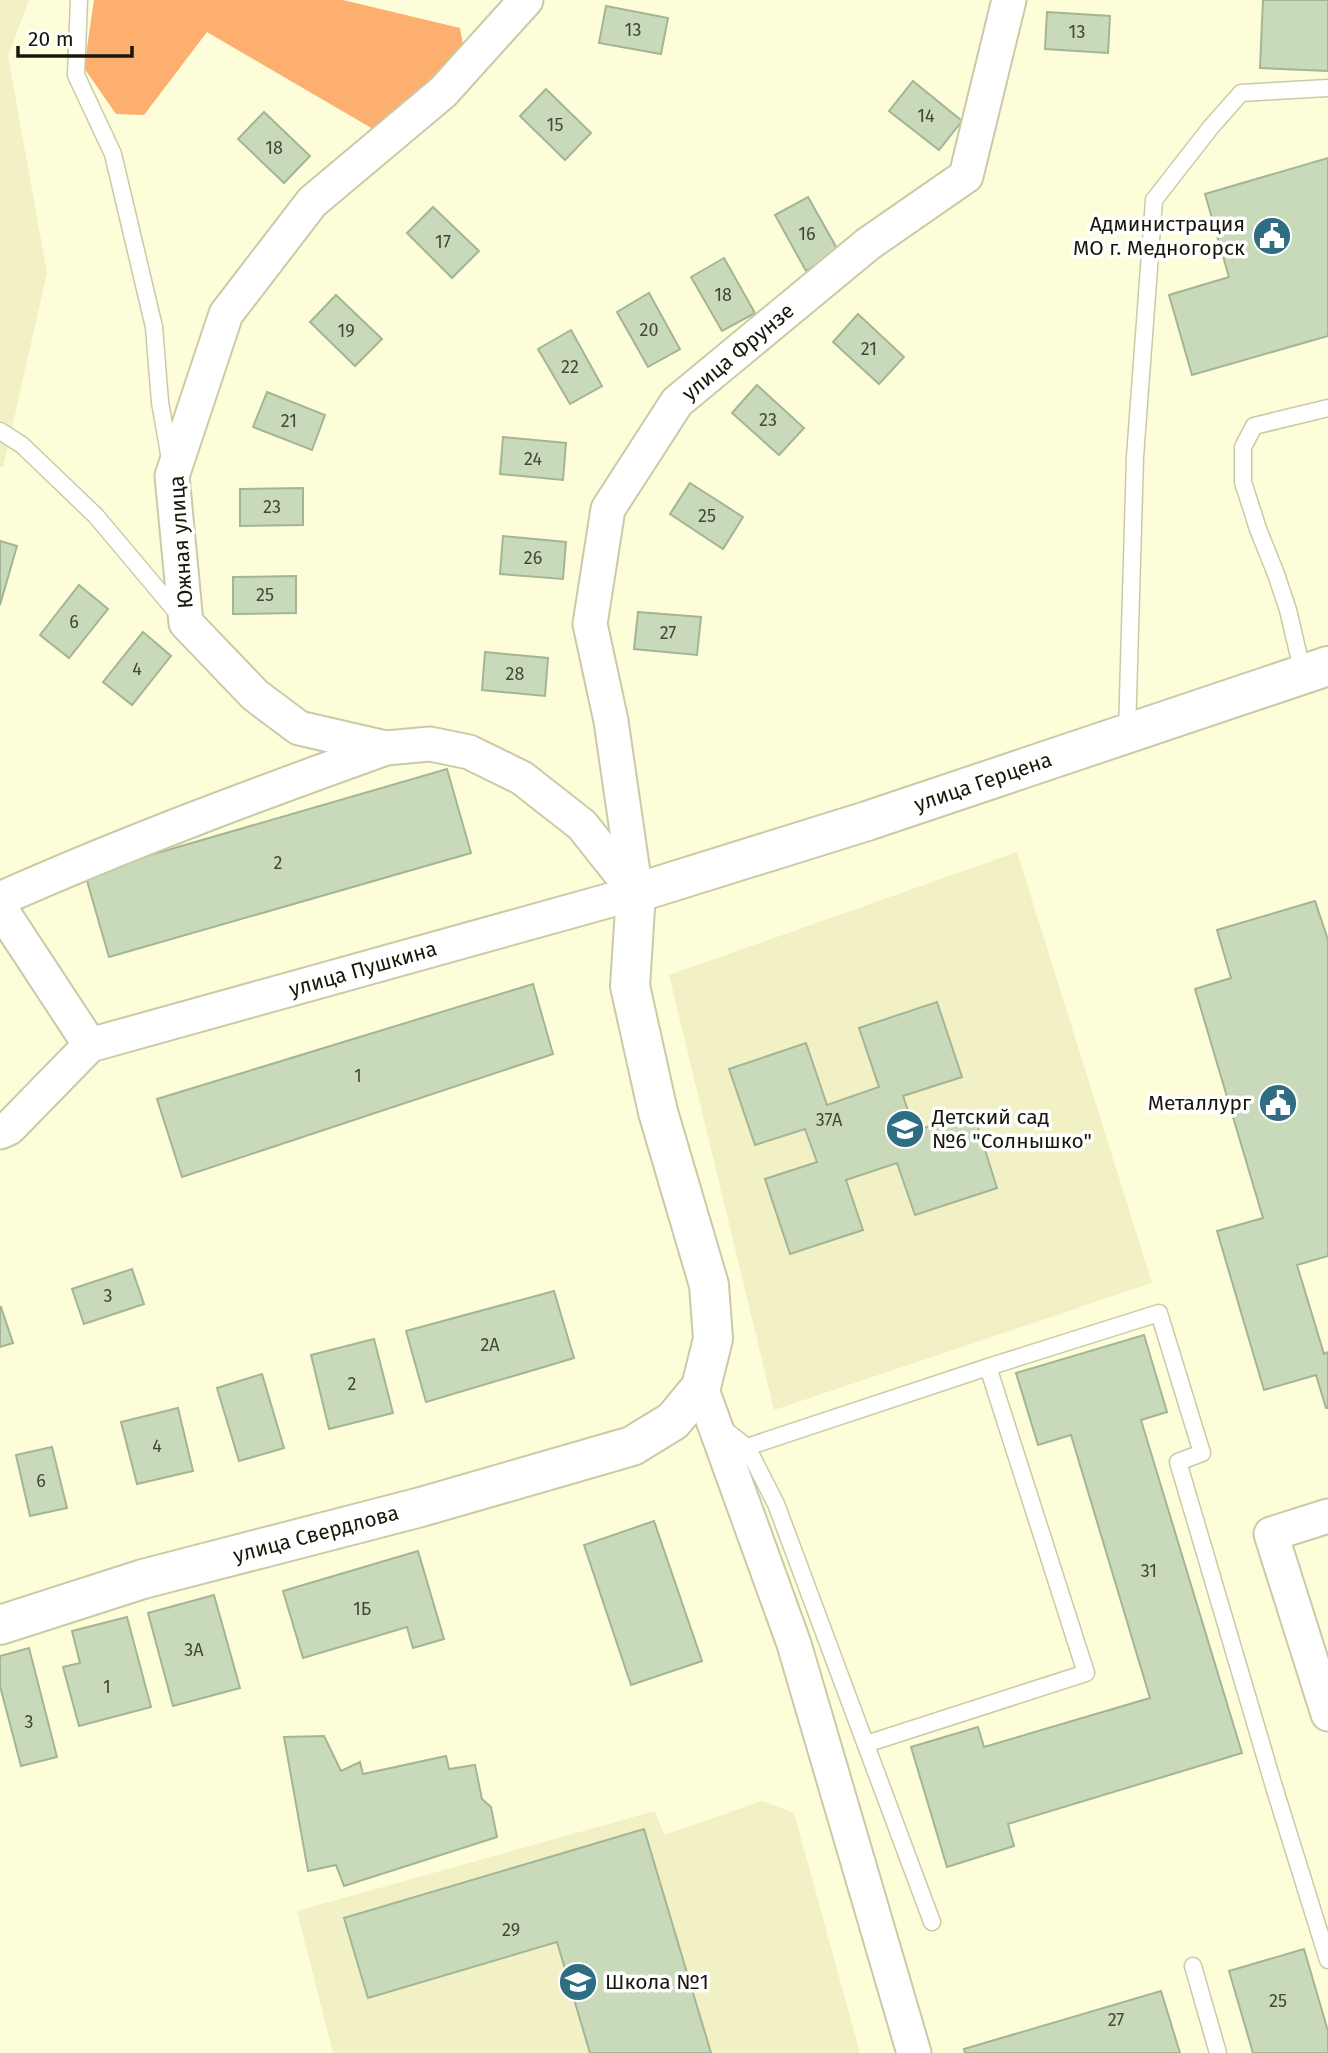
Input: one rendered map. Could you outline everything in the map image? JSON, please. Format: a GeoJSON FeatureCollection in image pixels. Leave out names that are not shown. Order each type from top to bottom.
{"type":"FeatureCollection","features":[{"type":"Feature","properties":{"kind":"street","name":"Южная улица"},"geometry":{"type":"LineString","coordinates":[[526,0],[443,92],[312,202],[226,314],[172,476],[186,623],[255,695],[299,728],[386,748],[430,744],[469,752],[522,778],[582,825],[636,893]]}},
{"type":"Feature","properties":{"kind":"street","name":"улица Фрунзе"},"geometry":{"type":"LineString","coordinates":[[636,893],[611,721],[590,624],[608,509],[677,402],[868,244],[966,176],[1009,0]]}},
{"type":"Feature","properties":{"kind":"street","name":"улица Герцена"},"geometry":{"type":"LineString","coordinates":[[636,893],[867,821],[1316,670]]}},
{"type":"Feature","properties":{"kind":"street"},"geometry":{"type":"LineString","coordinates":[[0,899],[80,863],[220,808],[386,748]]}},
{"type":"Feature","properties":{"kind":"street","name":"улица Пушкина"},"geometry":{"type":"LineString","coordinates":[[90,1045],[636,893]]}},
{"type":"Feature","properties":{"kind":"street"},"geometry":{"type":"LineString","coordinates":[[636,893],[630,986],[658,1112],[709,1285],[713,1339],[708,1404],[794,1644],[914,2053]]}},
{"type":"Feature","properties":{"kind":"street"},"geometry":{"type":"LineString","coordinates":[[0,908],[90,1045],[9,1128],[0,1132]]}},
{"type":"Feature","properties":{"kind":"street","name":"улица Свердлова"},"geometry":{"type":"LineString","coordinates":[[0,1625],[143,1579],[421,1507],[632,1446],[708,1404]]}},
{"type":"Feature","properties":{"kind":"street"},"geometry":{"type":"LineString","coordinates":[[1328,1516],[1270,1534],[1328,1714]]}},
{"type":"Feature","properties":{"kind":"lane"},"geometry":{"type":"LineString","coordinates":[[79,0],[76,75],[113,154],[154,327],[160,402],[172,476]]}},
{"type":"Feature","properties":{"kind":"lane"},"geometry":{"type":"LineString","coordinates":[[1127,732],[1135,457],[1154,200],[1241,93],[1328,88]]}},
{"type":"Feature","properties":{"kind":"lane"},"geometry":{"type":"LineString","coordinates":[[1316,670],[1288,611],[1258,529],[1243,482],[1243,447],[1254,426],[1328,408]]}},
{"type":"Feature","properties":{"kind":"lane"},"geometry":{"type":"LineString","coordinates":[[0,431],[22,445],[96,516],[186,623]]}},
{"type":"Feature","properties":{"kind":"lane"},"geometry":{"type":"LineString","coordinates":[[747,1447],[1159,1313],[1202,1453],[1178,1462],[1328,1960]]}},
{"type":"Feature","properties":{"kind":"lane"},"geometry":{"type":"LineString","coordinates":[[866,1744],[1086,1673],[988,1367]]}},
{"type":"Feature","properties":{"kind":"lane"},"geometry":{"type":"LineString","coordinates":[[708,1404],[747,1447],[776,1504],[932,1922]]}},
{"type":"Feature","properties":{"kind":"lane"},"geometry":{"type":"LineString","coordinates":[[1194,1966],[1219,2053]]}},
{"type":"Feature","properties":{"kind":"shaded area"},"geometry":{"type":"Polygon","coordinates":[[[0,0],[29,0],[8,56],[47,273],[3,467],[0,467],[0,0]]]}},
{"type":"Feature","properties":{"kind":"shaded area"},"geometry":{"type":"Polygon","coordinates":[[[94,0],[343,0],[460,28],[464,50],[425,93],[373,129],[207,32],[144,115],[116,114],[84,68],[94,0]]]}},
{"type":"Feature","properties":{"kind":"shaded area","name":"Детский сад №6 \"Солнышко\""},"geometry":{"type":"Polygon","coordinates":[[[1017,852],[1152,1283],[774,1410],[669,975],[1017,852]]]}},
{"type":"Feature","properties":{"kind":"shaded area","name":"Школа №1"},"geometry":{"type":"Polygon","coordinates":[[[762,1801],[794,1813],[860,2053],[333,2053],[297,1911],[655,1811],[664,1835],[762,1801]]]}},
{"type":"Feature","properties":{"kind":"building"},"geometry":{"type":"Polygon","coordinates":[[[1263,0],[1328,0],[1328,71],[1260,68],[1263,0]]]}},
{"type":"Feature","properties":{"kind":"building"},"geometry":{"type":"Polygon","coordinates":[[[606,6],[668,18],[661,54],[599,43],[606,6]]]}},
{"type":"Feature","properties":{"kind":"building"},"geometry":{"type":"Polygon","coordinates":[[[1047,12],[1110,16],[1108,53],[1045,49],[1047,12]]]}},
{"type":"Feature","properties":{"kind":"building"},"geometry":{"type":"Polygon","coordinates":[[[913,81],[962,121],[939,150],[889,111],[913,81]]]}},
{"type":"Feature","properties":{"kind":"building"},"geometry":{"type":"Polygon","coordinates":[[[546,89],[591,133],[565,160],[520,116],[546,89]]]}},
{"type":"Feature","properties":{"kind":"building"},"geometry":{"type":"Polygon","coordinates":[[[264,112],[310,156],[284,183],[238,139],[264,112]]]}},
{"type":"Feature","properties":{"kind":"building","name":"Администрация МО г. Медногорск"},"geometry":{"type":"Polygon","coordinates":[[[1328,158],[1328,336],[1192,375],[1169,295],[1229,277],[1205,194],[1328,158]]]}},
{"type":"Feature","properties":{"kind":"building"},"geometry":{"type":"Polygon","coordinates":[[[808,197],[839,252],[806,271],[775,215],[808,197]]]}},
{"type":"Feature","properties":{"kind":"building"},"geometry":{"type":"Polygon","coordinates":[[[433,207],[479,251],[452,278],[407,233],[433,207]]]}},
{"type":"Feature","properties":{"kind":"building"},"geometry":{"type":"Polygon","coordinates":[[[724,258],[755,313],[722,331],[691,277],[724,258]]]}},
{"type":"Feature","properties":{"kind":"building"},"geometry":{"type":"Polygon","coordinates":[[[649,293],[680,349],[648,367],[617,312],[649,293]]]}},
{"type":"Feature","properties":{"kind":"building"},"geometry":{"type":"Polygon","coordinates":[[[336,295],[382,339],[355,366],[310,322],[336,295]]]}},
{"type":"Feature","properties":{"kind":"building"},"geometry":{"type":"Polygon","coordinates":[[[858,314],[904,357],[879,384],[833,342],[858,314]]]}},
{"type":"Feature","properties":{"kind":"building"},"geometry":{"type":"Polygon","coordinates":[[[571,330],[602,386],[570,404],[538,349],[571,330]]]}},
{"type":"Feature","properties":{"kind":"building"},"geometry":{"type":"Polygon","coordinates":[[[757,385],[804,428],[779,455],[732,413],[757,385]]]}},
{"type":"Feature","properties":{"kind":"building"},"geometry":{"type":"Polygon","coordinates":[[[267,392],[325,415],[312,450],[253,427],[267,392]]]}},
{"type":"Feature","properties":{"kind":"building"},"geometry":{"type":"Polygon","coordinates":[[[503,437],[566,443],[563,480],[500,474],[503,437]]]}},
{"type":"Feature","properties":{"kind":"building"},"geometry":{"type":"Polygon","coordinates":[[[690,483],[743,517],[723,549],[670,514],[690,483]]]}},
{"type":"Feature","properties":{"kind":"building"},"geometry":{"type":"Polygon","coordinates":[[[303,488],[303,525],[240,526],[240,489],[303,488]]]}},
{"type":"Feature","properties":{"kind":"building"},"geometry":{"type":"Polygon","coordinates":[[[503,536],[566,542],[563,579],[500,574],[503,536]]]}},
{"type":"Feature","properties":{"kind":"building"},"geometry":{"type":"Polygon","coordinates":[[[0,541],[17,546],[0,605],[0,541]]]}},
{"type":"Feature","properties":{"kind":"building"},"geometry":{"type":"Polygon","coordinates":[[[296,576],[296,613],[233,614],[233,577],[296,576]]]}},
{"type":"Feature","properties":{"kind":"building"},"geometry":{"type":"Polygon","coordinates":[[[79,585],[108,609],[69,658],[40,635],[79,585]]]}},
{"type":"Feature","properties":{"kind":"building"},"geometry":{"type":"Polygon","coordinates":[[[638,612],[701,617],[697,655],[634,649],[638,612]]]}},
{"type":"Feature","properties":{"kind":"building"},"geometry":{"type":"Polygon","coordinates":[[[143,632],[171,656],[132,705],[103,682],[143,632]]]}},
{"type":"Feature","properties":{"kind":"building"},"geometry":{"type":"Polygon","coordinates":[[[485,652],[548,658],[545,696],[482,690],[485,652]]]}},
{"type":"Feature","properties":{"kind":"building"},"geometry":{"type":"Polygon","coordinates":[[[447,769],[471,853],[109,957],[85,874],[447,769]]]}},
{"type":"Feature","properties":{"kind":"building","name":"Металлург"},"geometry":{"type":"Polygon","coordinates":[[[1315,901],[1328,940],[1328,1256],[1297,1265],[1324,1354],[1328,1352],[1328,1408],[1316,1375],[1264,1390],[1217,1231],[1263,1218],[1195,989],[1231,978],[1217,930],[1315,901]]]}},
{"type":"Feature","properties":{"kind":"building"},"geometry":{"type":"Polygon","coordinates":[[[533,984],[553,1054],[182,1177],[157,1099],[533,984]]]}},
{"type":"Feature","properties":{"kind":"building"},"geometry":{"type":"Polygon","coordinates":[[[937,1002],[962,1077],[903,1096],[915,1131],[973,1112],[997,1188],[915,1215],[897,1163],[846,1180],[863,1230],[790,1254],[765,1179],[817,1162],[805,1129],[755,1145],[729,1069],[806,1043],[827,1105],[879,1087],[859,1028],[937,1002]]]}},
{"type":"Feature","properties":{"kind":"building"},"geometry":{"type":"Polygon","coordinates":[[[132,1269],[144,1304],[84,1324],[72,1289],[132,1269]]]}},
{"type":"Feature","properties":{"kind":"building"},"geometry":{"type":"Polygon","coordinates":[[[554,1291],[574,1358],[426,1402],[406,1331],[554,1291]]]}},
{"type":"Feature","properties":{"kind":"building"},"geometry":{"type":"Polygon","coordinates":[[[0,1308],[13,1343],[0,1347],[0,1308]]]}},
{"type":"Feature","properties":{"kind":"building"},"geometry":{"type":"Polygon","coordinates":[[[1144,1335],[1167,1412],[1141,1420],[1242,1753],[1008,1824],[1014,1846],[947,1867],[911,1747],[978,1727],[984,1747],[1150,1698],[1071,1435],[1038,1445],[1016,1373],[1144,1335]]]}},
{"type":"Feature","properties":{"kind":"building"},"geometry":{"type":"Polygon","coordinates":[[[374,1339],[393,1413],[329,1429],[311,1355],[374,1339]]]}},
{"type":"Feature","properties":{"kind":"building"},"geometry":{"type":"Polygon","coordinates":[[[262,1374],[284,1448],[239,1461],[217,1388],[262,1374]]]}},
{"type":"Feature","properties":{"kind":"building"},"geometry":{"type":"Polygon","coordinates":[[[178,1408],[193,1471],[137,1484],[121,1422],[178,1408]]]}},
{"type":"Feature","properties":{"kind":"building"},"geometry":{"type":"Polygon","coordinates":[[[52,1447],[67,1508],[30,1516],[16,1455],[52,1447]]]}},
{"type":"Feature","properties":{"kind":"building"},"geometry":{"type":"Polygon","coordinates":[[[654,1521],[702,1661],[631,1685],[584,1545],[654,1521]]]}},
{"type":"Feature","properties":{"kind":"building"},"geometry":{"type":"Polygon","coordinates":[[[418,1551],[444,1639],[413,1648],[407,1627],[303,1658],[283,1591],[418,1551]]]}},
{"type":"Feature","properties":{"kind":"building"},"geometry":{"type":"Polygon","coordinates":[[[214,1595],[240,1688],[173,1706],[148,1613],[214,1595]]]}},
{"type":"Feature","properties":{"kind":"building"},"geometry":{"type":"Polygon","coordinates":[[[127,1617],[151,1707],[79,1726],[63,1667],[80,1663],[72,1631],[127,1617]]]}},
{"type":"Feature","properties":{"kind":"building"},"geometry":{"type":"Polygon","coordinates":[[[29,1648],[57,1757],[21,1766],[0,1686],[0,1656],[29,1648]]]}},
{"type":"Feature","properties":{"kind":"building"},"geometry":{"type":"Polygon","coordinates":[[[324,1736],[341,1771],[360,1762],[363,1774],[446,1756],[449,1769],[475,1765],[482,1799],[491,1807],[497,1837],[344,1886],[336,1865],[308,1871],[284,1737],[324,1736]]]}},
{"type":"Feature","properties":{"kind":"building"},"geometry":{"type":"Polygon","coordinates":[[[644,1829],[711,2053],[590,2053],[557,1942],[368,1998],[344,1918],[644,1829]]]}},
{"type":"Feature","properties":{"kind":"building"},"geometry":{"type":"Polygon","coordinates":[[[1304,1949],[1328,2031],[1328,2053],[1253,2053],[1229,1971],[1304,1949]]]}},
{"type":"Feature","properties":{"kind":"building"},"geometry":{"type":"Polygon","coordinates":[[[1161,1991],[1180,2053],[965,2053],[964,2049],[1161,1991]]]}},
{"type":"Feature","properties":{"kind":"place","name":"Администрация МО г. Медногорск"},"geometry":{"type":"Point","coordinates":[1272,236]}},
{"type":"Feature","properties":{"kind":"place","name":"Металлург"},"geometry":{"type":"Point","coordinates":[1278,1103]}},
{"type":"Feature","properties":{"kind":"place","name":"Детский сад №6 \"Солнышко\""},"geometry":{"type":"Point","coordinates":[905,1129]}},
{"type":"Feature","properties":{"kind":"place","name":"Школа №1"},"geometry":{"type":"Point","coordinates":[578,1982]}}]}
